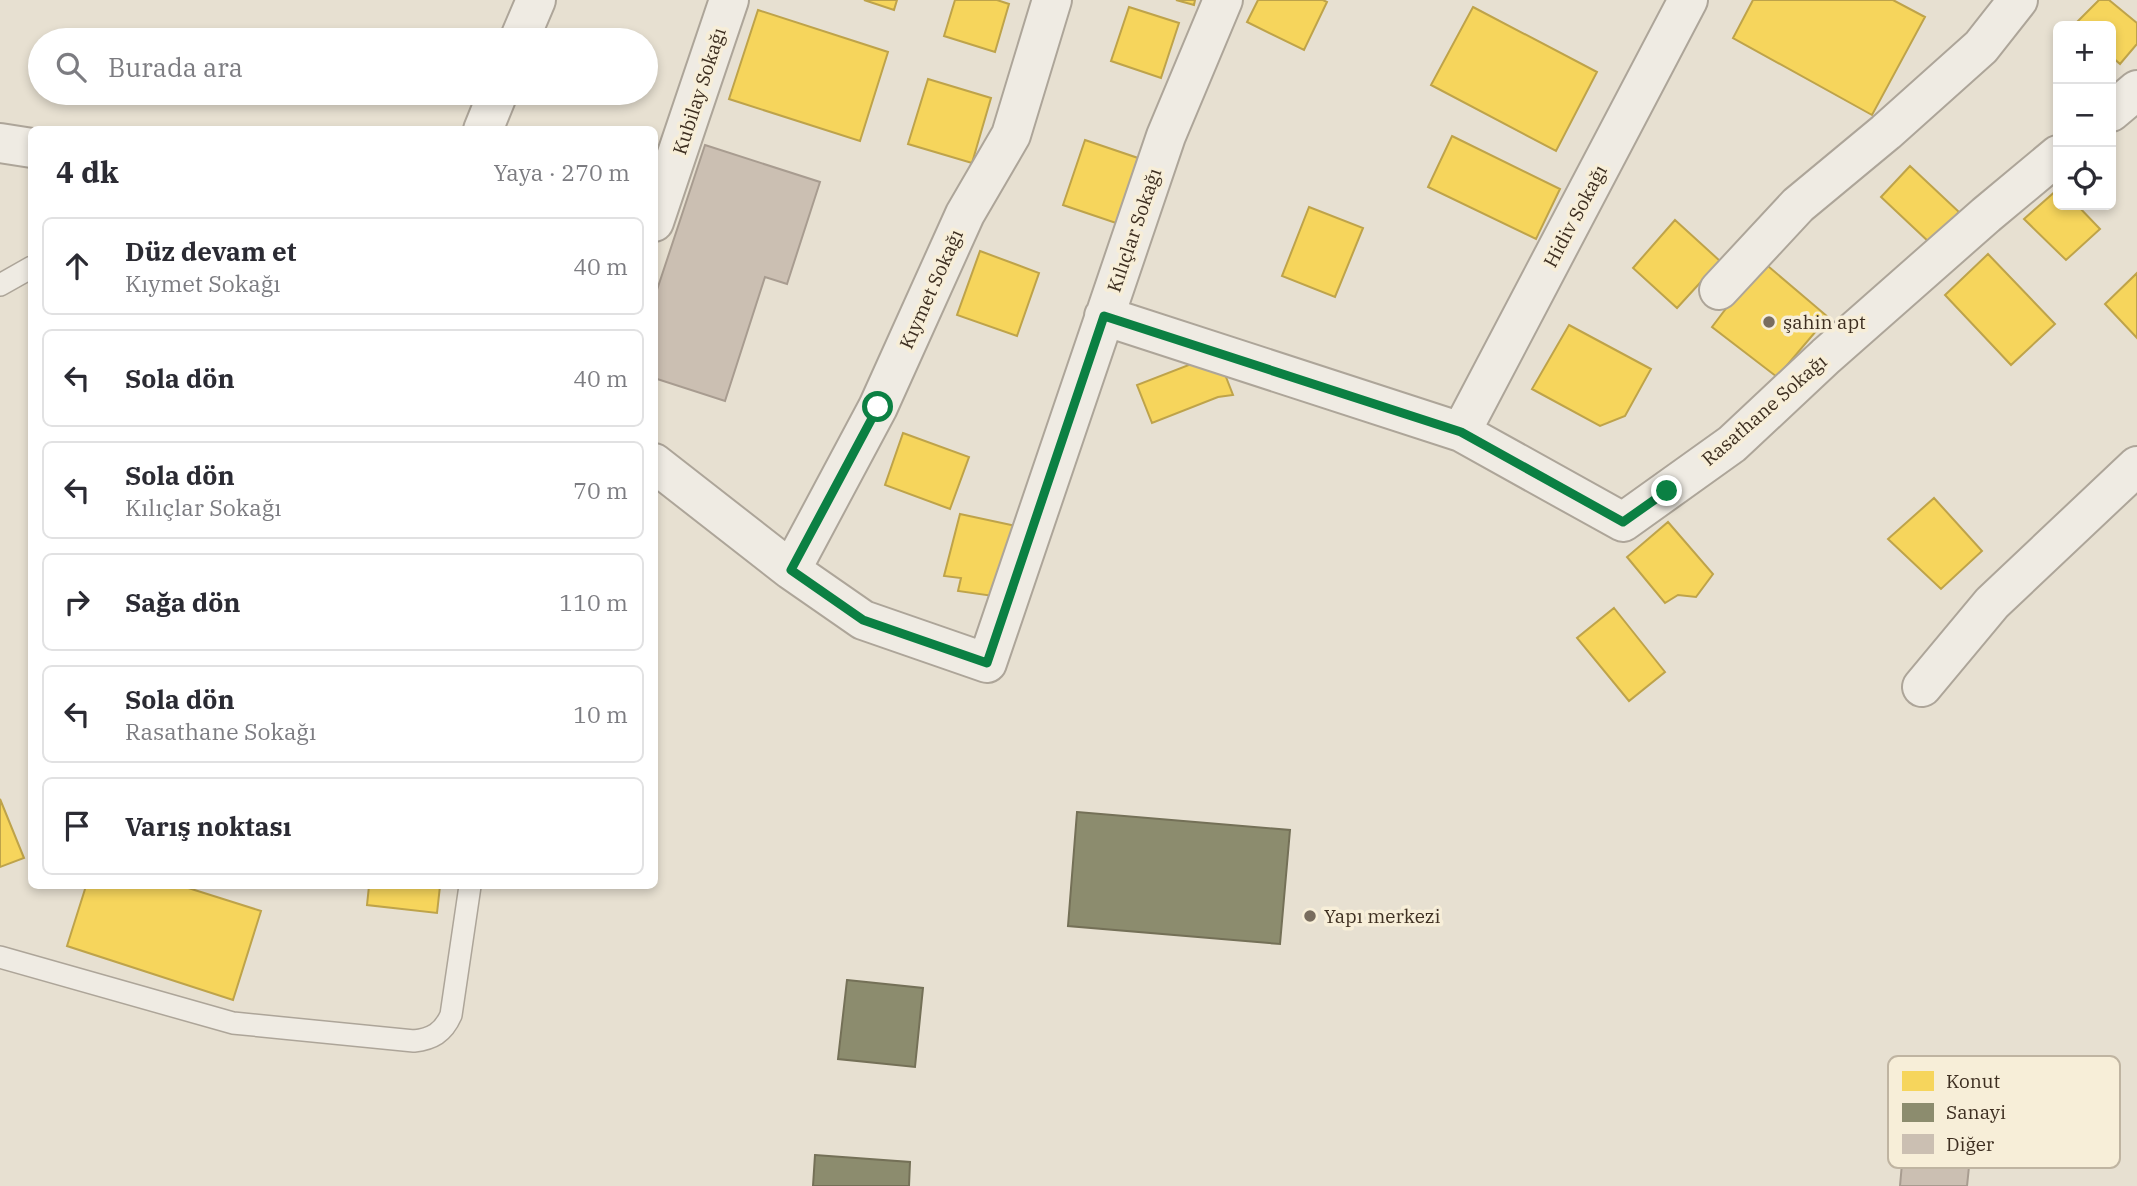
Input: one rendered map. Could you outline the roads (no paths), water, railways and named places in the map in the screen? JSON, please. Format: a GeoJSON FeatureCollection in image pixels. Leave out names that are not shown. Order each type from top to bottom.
{"type":"FeatureCollection","features":[{"type":"Feature","properties":{"kind":"street"},"geometry":{"type":"LineString","coordinates":[[524,28],[536,0]]}},
{"type":"Feature","properties":{"kind":"street","name":"Kubilay Sokağı"},"geometry":{"type":"LineString","coordinates":[[658,210],[729,0]]}},
{"type":"Feature","properties":{"kind":"street","name":"Kıymet Sokağı"},"geometry":{"type":"LineString","coordinates":[[791,570],[878,407],[965,214],[1011,135],[1052,0]]}},
{"type":"Feature","properties":{"kind":"street","name":"Kılıçlar Sokağı"},"geometry":{"type":"LineString","coordinates":[[791,570],[863,620],[987,663],[1166,136],[1223,0]]}},
{"type":"Feature","properties":{"kind":"street","name":"Hidiv Sokağı"},"geometry":{"type":"LineString","coordinates":[[1461,432],[1688,0]]}},
{"type":"Feature","properties":{"kind":"street"},"geometry":{"type":"LineString","coordinates":[[1719,290],[1798,205],[1886,132],[1981,47],[2018,0]]}},
{"type":"Feature","properties":{"kind":"street"},"geometry":{"type":"LineString","coordinates":[[2116,108],[2137,90]]}},
{"type":"Feature","properties":{"kind":"street"},"geometry":{"type":"LineString","coordinates":[[485,126],[493,105]]}},
{"type":"Feature","properties":{"kind":"street"},"geometry":{"type":"LineString","coordinates":[[0,144],[28,148]]}},
{"type":"Feature","properties":{"kind":"street","name":"Rasathane Sokağı"},"geometry":{"type":"LineString","coordinates":[[1461,432],[1623,522],[1732,444],[1836,347],[1976,223],[2053,159]]}},
{"type":"Feature","properties":{"kind":"street"},"geometry":{"type":"LineString","coordinates":[[1104,316],[1461,432]]}},
{"type":"Feature","properties":{"kind":"street"},"geometry":{"type":"LineString","coordinates":[[658,466],[791,570]]}},
{"type":"Feature","properties":{"kind":"street"},"geometry":{"type":"LineString","coordinates":[[1922,687],[1992,603],[2137,466]]}},
{"type":"Feature","properties":{"kind":"lane"},"geometry":{"type":"LineString","coordinates":[[0,285],[28,269]]}},
{"type":"Feature","properties":{"kind":"lane"},"geometry":{"type":"LineString","coordinates":[[0,957],[233,1023],[414,1041],[427,1040],[439,1033],[451,1015],[470,889]]}},
{"type":"Feature","properties":{"kind":"place","name":"şahin apt"},"geometry":{"type":"Point","coordinates":[1769,322]}},
{"type":"Feature","properties":{"kind":"place","name":"Yapı merkezi"},"geometry":{"type":"Point","coordinates":[1310,916]}}]}
